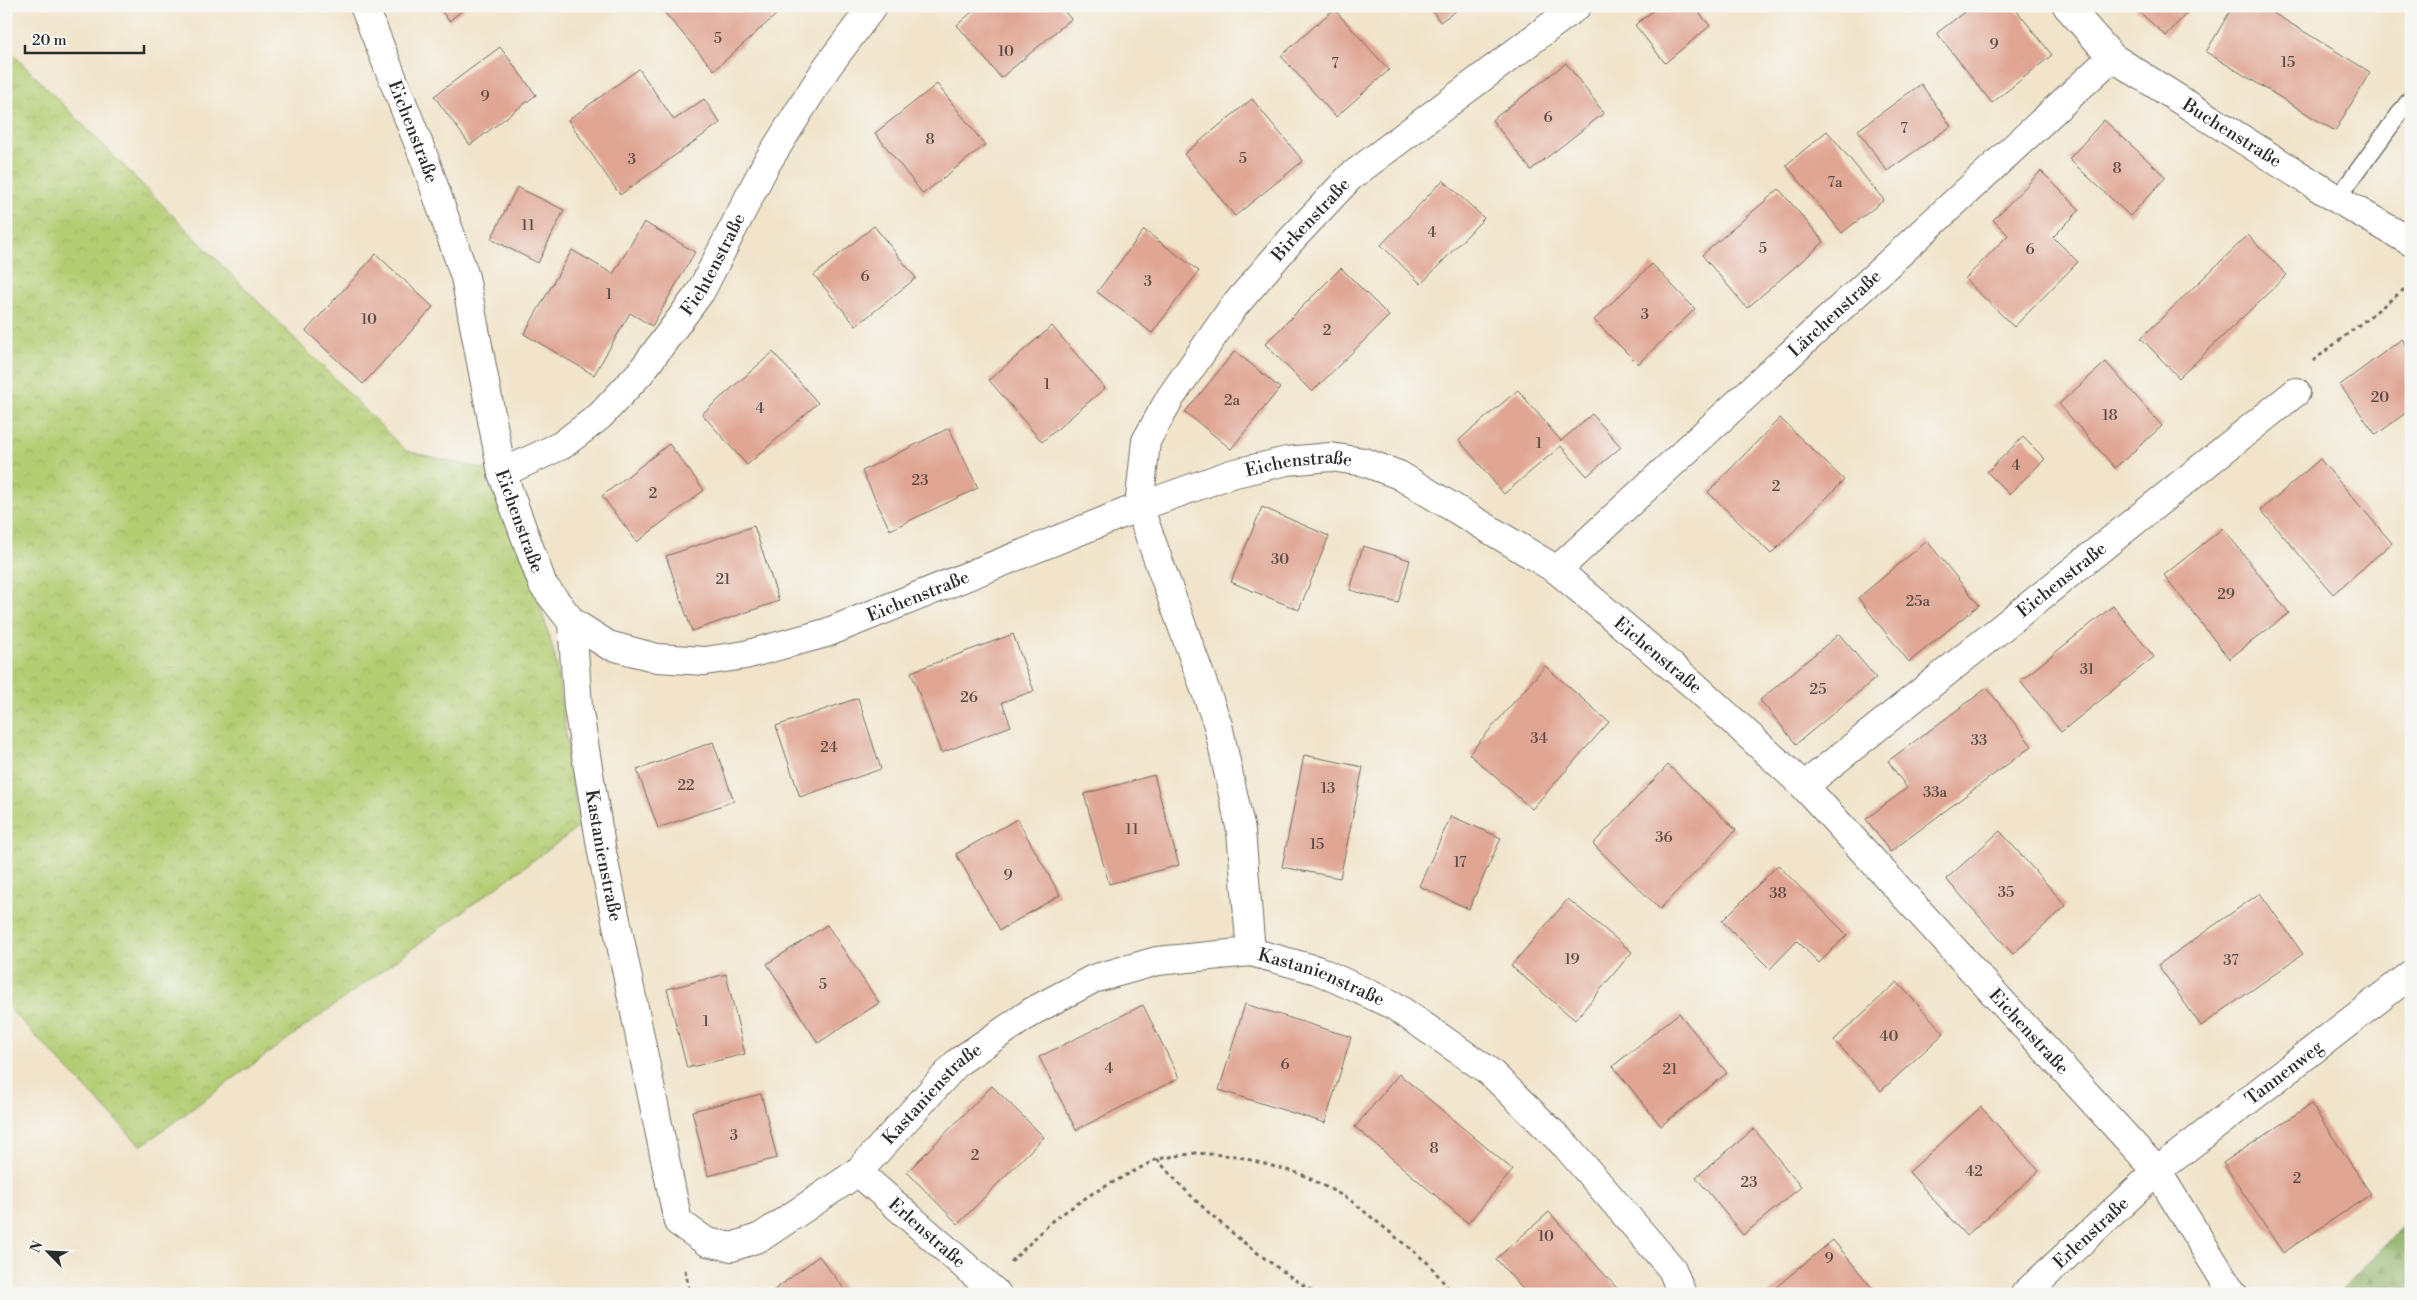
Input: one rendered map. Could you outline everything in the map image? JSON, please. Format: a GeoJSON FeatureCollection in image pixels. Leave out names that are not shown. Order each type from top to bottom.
{"type":"FeatureCollection","features":[{"type":"Feature","properties":{"kind":"street","name":"Eichenstraße"},"geometry":{"type":"LineString","coordinates":[[364,6],[425,160],[465,276],[502,473],[543,585],[572,622],[608,645],[657,658],[705,661],[745,655],[826,632],[1139,507],[1231,474],[1288,461],[1330,457],[1364,462],[1399,475],[1556,570],[1695,686],[1804,786],[2157,1171],[2233,1294]]}},
{"type":"Feature","properties":{"kind":"street","name":"Fichtenstraße"},"geometry":{"type":"LineString","coordinates":[[502,473],[562,445],[600,416],[641,372],[701,291],[766,164],[827,67],[873,6]]}},
{"type":"Feature","properties":{"kind":"street","name":"Birkenstraße"},"geometry":{"type":"LineString","coordinates":[[1139,507],[1146,441],[1170,398],[1231,310],[1291,240],[1350,178],[1577,6]]}},
{"type":"Feature","properties":{"kind":"street","name":"Buchenstraße"},"geometry":{"type":"LineString","coordinates":[[2067,6],[2112,57],[2337,199],[2411,242]]}},
{"type":"Feature","properties":{"kind":"street","name":"Lärchenstraße"},"geometry":{"type":"LineString","coordinates":[[1556,570],[2112,57]]}},
{"type":"Feature","properties":{"kind":"street","name":"Eichenstraße"},"geometry":{"type":"LineString","coordinates":[[1804,786],[2296,392]]}},
{"type":"Feature","properties":{"kind":"street"},"geometry":{"type":"LineString","coordinates":[[1139,507],[1218,725],[1241,831],[1251,952]]}},
{"type":"Feature","properties":{"kind":"street","name":"Kastanienstraße"},"geometry":{"type":"LineString","coordinates":[[572,622],[578,707],[602,852],[678,1222],[707,1242],[732,1247],[761,1237],[858,1172],[958,1062],[1033,1011],[1092,979],[1157,961],[1251,952],[1317,970],[1393,1005],[1490,1072],[1567,1147],[1672,1269],[1682,1294]]}},
{"type":"Feature","properties":{"kind":"street","name":"Tannenweg"},"geometry":{"type":"LineString","coordinates":[[2157,1171],[2411,974]]}},
{"type":"Feature","properties":{"kind":"street","name":"Erlenstraße"},"geometry":{"type":"LineString","coordinates":[[2025,1294],[2157,1171]]}},
{"type":"Feature","properties":{"kind":"street","name":"Erlenstraße"},"geometry":{"type":"LineString","coordinates":[[858,1172],[992,1290]]}},
{"type":"Feature","properties":{"kind":"lane"},"geometry":{"type":"LineString","coordinates":[[2337,199],[2411,98]]}},
{"type":"Feature","properties":{"kind":"path"},"geometry":{"type":"LineString","coordinates":[[2296,392],[2288,381],[2411,284]]}},
{"type":"Feature","properties":{"kind":"path"},"geometry":{"type":"LineString","coordinates":[[992,1290],[1052,1220],[1093,1193],[1157,1159],[1196,1153],[1236,1156],[1301,1174],[1349,1199],[1429,1264],[1453,1294]]}},
{"type":"Feature","properties":{"kind":"path"},"geometry":{"type":"LineString","coordinates":[[1157,1159],[1183,1189],[1228,1230],[1255,1252],[1317,1294]]}},
{"type":"Feature","properties":{"kind":"green space"},"geometry":{"type":"Polygon","coordinates":[[[6,47],[406,451],[502,473],[555,657],[579,827],[141,1146],[6,1005],[6,47]]]}},
{"type":"Feature","properties":{"kind":"green space"},"geometry":{"type":"Polygon","coordinates":[[[2411,1218],[2411,1294],[2338,1294],[2411,1218]]]}},
{"type":"Feature","properties":{"kind":"building"},"geometry":{"type":"Polygon","coordinates":[[[438,6],[468,6],[449,21],[438,6]]]}},
{"type":"Feature","properties":{"kind":"building"},"geometry":{"type":"Polygon","coordinates":[[[659,6],[786,6],[714,70],[659,6]]]}},
{"type":"Feature","properties":{"kind":"building"},"geometry":{"type":"Polygon","coordinates":[[[979,6],[1060,6],[1071,19],[1001,78],[957,25],[979,6]]]}},
{"type":"Feature","properties":{"kind":"building"},"geometry":{"type":"Polygon","coordinates":[[[1429,6],[1463,6],[1440,22],[1429,6]]]}},
{"type":"Feature","properties":{"kind":"building"},"geometry":{"type":"Polygon","coordinates":[[[1659,6],[1694,6],[1710,26],[1665,63],[1635,25],[1659,6]]]}},
{"type":"Feature","properties":{"kind":"building"},"geometry":{"type":"Polygon","coordinates":[[[1972,6],[2013,6],[2052,55],[1992,103],[1937,33],[1972,6]]]}},
{"type":"Feature","properties":{"kind":"building"},"geometry":{"type":"Polygon","coordinates":[[[2133,6],[2193,6],[2166,36],[2133,6]]]}},
{"type":"Feature","properties":{"kind":"building"},"geometry":{"type":"Polygon","coordinates":[[[2233,6],[2262,6],[2370,72],[2335,131],[2206,52],[2233,6]]]}},
{"type":"Feature","properties":{"kind":"building"},"geometry":{"type":"Polygon","coordinates":[[[1334,9],[1389,70],[1336,117],[1281,56],[1334,9]]]}},
{"type":"Feature","properties":{"kind":"building"},"geometry":{"type":"Polygon","coordinates":[[[500,47],[536,95],[470,145],[434,96],[500,47]]]}},
{"type":"Feature","properties":{"kind":"building"},"geometry":{"type":"Polygon","coordinates":[[[1566,63],[1604,113],[1531,170],[1492,120],[1566,63]]]}},
{"type":"Feature","properties":{"kind":"building"},"geometry":{"type":"Polygon","coordinates":[[[639,69],[674,120],[704,99],[720,123],[620,195],[568,120],[639,69]]]}},
{"type":"Feature","properties":{"kind":"building"},"geometry":{"type":"Polygon","coordinates":[[[937,84],[985,145],[923,194],[875,133],[937,84]]]}},
{"type":"Feature","properties":{"kind":"building"},"geometry":{"type":"Polygon","coordinates":[[[1921,84],[1951,126],[1887,171],[1858,130],[1921,84]]]}},
{"type":"Feature","properties":{"kind":"building"},"geometry":{"type":"Polygon","coordinates":[[[1252,99],[1303,161],[1235,216],[1184,154],[1252,99]]]}},
{"type":"Feature","properties":{"kind":"building"},"geometry":{"type":"Polygon","coordinates":[[[2104,120],[2166,177],[2130,216],[2069,159],[2104,120]]]}},
{"type":"Feature","properties":{"kind":"building"},"geometry":{"type":"Polygon","coordinates":[[[1827,131],[1884,200],[1842,233],[1786,165],[1827,131]]]}},
{"type":"Feature","properties":{"kind":"building"},"geometry":{"type":"Polygon","coordinates":[[[2041,171],[2080,210],[2053,237],[2078,262],[2014,327],[1965,279],[2008,235],[1993,220],[2041,171]]]}},
{"type":"Feature","properties":{"kind":"building"},"geometry":{"type":"Polygon","coordinates":[[[1443,180],[1484,218],[1421,284],[1381,245],[1443,180]]]}},
{"type":"Feature","properties":{"kind":"building"},"geometry":{"type":"Polygon","coordinates":[[[517,187],[564,210],[538,263],[491,239],[517,187]]]}},
{"type":"Feature","properties":{"kind":"building"},"geometry":{"type":"Polygon","coordinates":[[[1779,189],[1824,242],[1747,308],[1702,255],[1779,189]]]}},
{"type":"Feature","properties":{"kind":"building"},"geometry":{"type":"Polygon","coordinates":[[[644,222],[695,252],[652,326],[630,313],[594,375],[524,334],[572,250],[613,274],[644,222]]]}},
{"type":"Feature","properties":{"kind":"building"},"geometry":{"type":"Polygon","coordinates":[[[874,226],[916,278],[856,326],[814,275],[874,226]]]}},
{"type":"Feature","properties":{"kind":"building"},"geometry":{"type":"Polygon","coordinates":[[[1144,230],[1199,271],[1152,333],[1097,292],[1144,230]]]}},
{"type":"Feature","properties":{"kind":"building"},"geometry":{"type":"Polygon","coordinates":[[[2248,235],[2287,275],[2179,378],[2141,338],[2248,235]]]}},
{"type":"Feature","properties":{"kind":"building"},"geometry":{"type":"Polygon","coordinates":[[[376,254],[433,307],[363,384],[306,331],[376,254]]]}},
{"type":"Feature","properties":{"kind":"building"},"geometry":{"type":"Polygon","coordinates":[[[1652,264],[1695,309],[1638,364],[1594,320],[1652,264]]]}},
{"type":"Feature","properties":{"kind":"building"},"geometry":{"type":"Polygon","coordinates":[[[1341,268],[1389,316],[1312,392],[1265,344],[1341,268]]]}},
{"type":"Feature","properties":{"kind":"building"},"geometry":{"type":"Polygon","coordinates":[[[1052,326],[1105,388],[1042,442],[989,380],[1052,326]]]}},
{"type":"Feature","properties":{"kind":"building"},"geometry":{"type":"Polygon","coordinates":[[[2402,339],[2411,352],[2411,409],[2376,435],[2340,385],[2402,339]]]}},
{"type":"Feature","properties":{"kind":"building"},"geometry":{"type":"Polygon","coordinates":[[[1235,351],[1280,388],[1231,449],[1185,412],[1235,351]]]}},
{"type":"Feature","properties":{"kind":"building"},"geometry":{"type":"Polygon","coordinates":[[[773,352],[818,403],[747,465],[702,414],[773,352]]]}},
{"type":"Feature","properties":{"kind":"building"},"geometry":{"type":"Polygon","coordinates":[[[2106,362],[2162,426],[2115,468],[2059,404],[2106,362]]]}},
{"type":"Feature","properties":{"kind":"building"},"geometry":{"type":"Polygon","coordinates":[[[1518,390],[1561,441],[1592,414],[1621,447],[1587,476],[1561,446],[1504,494],[1459,440],[1518,390]]]}},
{"type":"Feature","properties":{"kind":"building"},"geometry":{"type":"Polygon","coordinates":[[[1780,418],[1844,480],[1771,554],[1708,492],[1780,418]]]}},
{"type":"Feature","properties":{"kind":"building"},"geometry":{"type":"Polygon","coordinates":[[[949,428],[978,488],[890,530],[862,471],[949,428]]]}},
{"type":"Feature","properties":{"kind":"building"},"geometry":{"type":"Polygon","coordinates":[[[2023,437],[2045,459],[2009,494],[1987,472],[2023,437]]]}},
{"type":"Feature","properties":{"kind":"building"},"geometry":{"type":"Polygon","coordinates":[[[669,444],[704,490],[637,542],[602,496],[669,444]]]}},
{"type":"Feature","properties":{"kind":"building"},"geometry":{"type":"Polygon","coordinates":[[[2320,459],[2392,543],[2333,594],[2261,510],[2320,459]]]}},
{"type":"Feature","properties":{"kind":"building"},"geometry":{"type":"Polygon","coordinates":[[[1262,507],[1329,536],[1299,610],[1231,582],[1262,507]]]}},
{"type":"Feature","properties":{"kind":"building"},"geometry":{"type":"Polygon","coordinates":[[[754,526],[779,601],[692,631],[666,556],[754,526]]]}},
{"type":"Feature","properties":{"kind":"building"},"geometry":{"type":"Polygon","coordinates":[[[2223,528],[2289,613],[2229,659],[2164,575],[2223,528]]]}},
{"type":"Feature","properties":{"kind":"building"},"geometry":{"type":"Polygon","coordinates":[[[1927,541],[1979,605],[1909,662],[1858,598],[1927,541]]]}},
{"type":"Feature","properties":{"kind":"building"},"geometry":{"type":"Polygon","coordinates":[[[1363,546],[1410,560],[1398,603],[1350,590],[1363,546]]]}},
{"type":"Feature","properties":{"kind":"building"},"geometry":{"type":"Polygon","coordinates":[[[2113,606],[2154,657],[2061,732],[2020,681],[2113,606]]]}},
{"type":"Feature","properties":{"kind":"building"},"geometry":{"type":"Polygon","coordinates":[[[1013,634],[1034,691],[1002,702],[1011,726],[941,753],[911,672],[1013,634]]]}},
{"type":"Feature","properties":{"kind":"building"},"geometry":{"type":"Polygon","coordinates":[[[1839,634],[1876,678],[1796,744],[1760,700],[1839,634]]]}},
{"type":"Feature","properties":{"kind":"building"},"geometry":{"type":"Polygon","coordinates":[[[1545,666],[1609,722],[1532,809],[1469,754],[1545,666]]]}},
{"type":"Feature","properties":{"kind":"building"},"geometry":{"type":"Polygon","coordinates":[[[1987,688],[2032,746],[1890,852],[1866,819],[1907,788],[1888,761],[1987,688]]]}},
{"type":"Feature","properties":{"kind":"building"},"geometry":{"type":"Polygon","coordinates":[[[858,698],[881,769],[800,797],[776,726],[858,698]]]}},
{"type":"Feature","properties":{"kind":"building"},"geometry":{"type":"Polygon","coordinates":[[[713,742],[734,801],[658,828],[637,770],[713,742]]]}},
{"type":"Feature","properties":{"kind":"building"},"geometry":{"type":"Polygon","coordinates":[[[1304,755],[1363,767],[1340,878],[1282,867],[1304,755]]]}},
{"type":"Feature","properties":{"kind":"building"},"geometry":{"type":"Polygon","coordinates":[[[1668,765],[1736,830],[1660,909],[1593,844],[1668,765]]]}},
{"type":"Feature","properties":{"kind":"building"},"geometry":{"type":"Polygon","coordinates":[[[1154,775],[1179,865],[1109,884],[1084,794],[1154,775]]]}},
{"type":"Feature","properties":{"kind":"building"},"geometry":{"type":"Polygon","coordinates":[[[1451,816],[1501,838],[1469,909],[1419,886],[1451,816]]]}},
{"type":"Feature","properties":{"kind":"building"},"geometry":{"type":"Polygon","coordinates":[[[1017,819],[1060,895],[1000,930],[956,854],[1017,819]]]}},
{"type":"Feature","properties":{"kind":"building"},"geometry":{"type":"Polygon","coordinates":[[[2000,831],[2066,906],[2013,954],[1946,879],[2000,831]]]}},
{"type":"Feature","properties":{"kind":"building"},"geometry":{"type":"Polygon","coordinates":[[[1778,865],[1847,935],[1819,963],[1797,941],[1770,969],[1722,921],[1778,865]]]}},
{"type":"Feature","properties":{"kind":"building"},"geometry":{"type":"Polygon","coordinates":[[[2260,893],[2303,954],[2201,1026],[2158,965],[2260,893]]]}},
{"type":"Feature","properties":{"kind":"building"},"geometry":{"type":"Polygon","coordinates":[[[1568,899],[1632,952],[1575,1020],[1511,966],[1568,899]]]}},
{"type":"Feature","properties":{"kind":"building"},"geometry":{"type":"Polygon","coordinates":[[[827,925],[879,1003],[818,1043],[767,964],[827,925]]]}},
{"type":"Feature","properties":{"kind":"building"},"geometry":{"type":"Polygon","coordinates":[[[726,974],[745,1054],[687,1068],[667,989],[726,974]]]}},
{"type":"Feature","properties":{"kind":"building"},"geometry":{"type":"Polygon","coordinates":[[[1897,982],[1944,1033],[1881,1091],[1834,1040],[1897,982]]]}},
{"type":"Feature","properties":{"kind":"building"},"geometry":{"type":"Polygon","coordinates":[[[1245,1004],[1351,1037],[1325,1123],[1219,1090],[1245,1004]]]}},
{"type":"Feature","properties":{"kind":"building"},"geometry":{"type":"Polygon","coordinates":[[[1143,1005],[1179,1078],[1076,1130],[1039,1057],[1143,1005]]]}},
{"type":"Feature","properties":{"kind":"building"},"geometry":{"type":"Polygon","coordinates":[[[1679,1013],[1727,1073],[1661,1126],[1613,1066],[1679,1013]]]}},
{"type":"Feature","properties":{"kind":"building"},"geometry":{"type":"Polygon","coordinates":[[[1399,1074],[1513,1170],[1468,1223],[1355,1127],[1399,1074]]]}},
{"type":"Feature","properties":{"kind":"building"},"geometry":{"type":"Polygon","coordinates":[[[992,1086],[1044,1137],[958,1224],[907,1172],[992,1086]]]}},
{"type":"Feature","properties":{"kind":"building"},"geometry":{"type":"Polygon","coordinates":[[[761,1094],[777,1158],[708,1176],[692,1111],[761,1094]]]}},
{"type":"Feature","properties":{"kind":"building"},"geometry":{"type":"Polygon","coordinates":[[[2311,1104],[2371,1194],[2283,1253],[2223,1163],[2311,1104]]]}},
{"type":"Feature","properties":{"kind":"building"},"geometry":{"type":"Polygon","coordinates":[[[1981,1107],[2039,1171],[1966,1236],[1909,1172],[1981,1107]]]}},
{"type":"Feature","properties":{"kind":"building"},"geometry":{"type":"Polygon","coordinates":[[[1754,1129],[1801,1187],[1743,1235],[1696,1177],[1754,1129]]]}},
{"type":"Feature","properties":{"kind":"building"},"geometry":{"type":"Polygon","coordinates":[[[1549,1212],[1622,1294],[1527,1294],[1496,1259],[1549,1212]]]}},
{"type":"Feature","properties":{"kind":"building"},"geometry":{"type":"Polygon","coordinates":[[[1833,1240],[1877,1294],[1768,1294],[1788,1277],[1833,1240]]]}},
{"type":"Feature","properties":{"kind":"building"},"geometry":{"type":"Polygon","coordinates":[[[819,1256],[848,1294],[769,1294],[819,1256]]]}}]}
